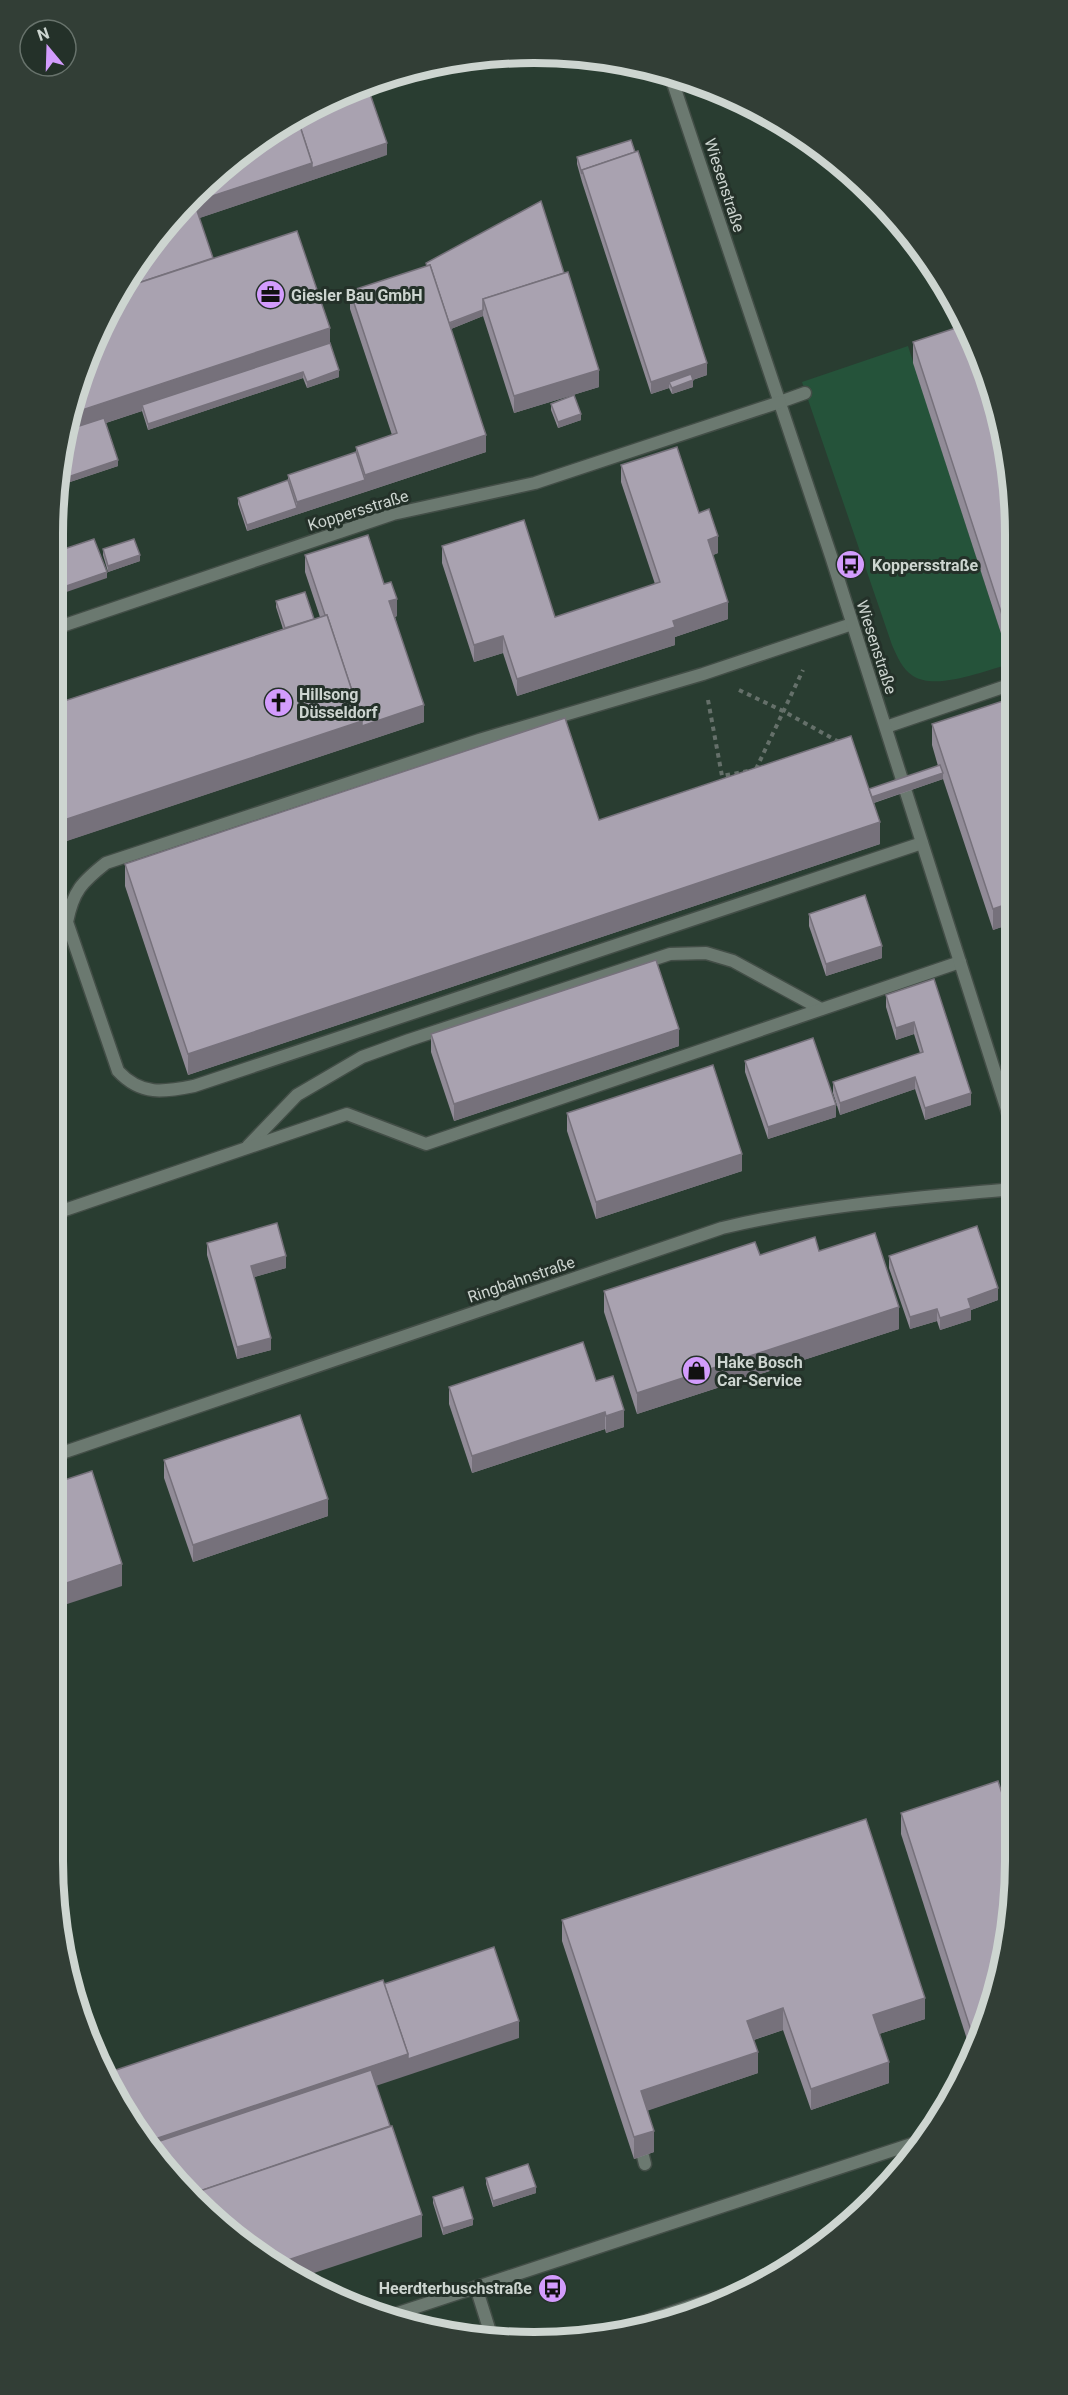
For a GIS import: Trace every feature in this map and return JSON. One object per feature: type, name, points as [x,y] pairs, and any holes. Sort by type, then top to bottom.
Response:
[{"type":"street","name":"Wiesenstraße","points":[[673,84],[886,727],[1005,1104]]},
{"type":"street","name":"Koppersstraße","points":[[63,625],[393,514],[535,483],[805,393]]},
{"type":"street","points":[[852,624],[703,674],[479,740],[106,863],[82,882],[71,902],[67,922],[118,1071],[128,1082],[144,1089],[166,1092],[194,1086],[922,843]]},
{"type":"street","points":[[886,727],[1005,686]]},
{"type":"street","points":[[245,1149],[297,1095],[362,1057],[670,954],[706,953],[734,961],[821,1009]]},
{"type":"street","points":[[63,1210],[347,1114],[426,1144],[960,962]]},
{"type":"street","name":"Ringbahnstraße","points":[[63,1452],[722,1228],[776,1215],[834,1206],[1005,1190]]},
{"type":"street","points":[[400,2312],[911,2144]]},
{"type":"street","points":[[476,2287],[489,2330]]},
{"type":"path","points":[[756,769],[819,634]]},
{"type":"path","points":[[703,674],[783,711],[848,746]]},
{"type":"path","points":[[703,674],[722,776],[767,767]]},
{"type":"shaded area","points":[[503,64],[565,64],[626,72],[685,88],[742,112],[796,142],[845,180],[888,223],[926,272],[969,354],[989,412],[1001,473],[1005,534],[1005,1861],[1004,1892],[996,1953],[980,2012],[956,2069],[926,2123],[888,2172],[845,2215],[796,2253],[770,2269],[714,2296],[656,2316],[626,2323],[565,2331],[503,2331],[473,2328],[412,2316],[383,2307],[298,2269],[261,2245],[150,2134],[112,2069],[99,2041],[79,1983],[67,1922],[63,1861],[64,503],[72,442],[88,383],[126,298],[147,265],[289,132],[354,99],[412,79],[442,72]]},
{"type":"green space","points":[[908,346],[1005,645],[1005,666],[961,678],[935,681],[923,680],[906,670],[892,645],[802,382]]},
{"type":"building","points":[[370,93],[387,143],[312,168],[300,126]]},
{"type":"building","points":[[300,126],[312,163],[203,199],[247,160]]},
{"type":"building","points":[[631,140],[635,152],[582,170],[582,174],[577,157]]},
{"type":"building","points":[[638,151],[707,363],[651,382],[582,170]]},
{"type":"building","points":[[541,201],[564,273],[483,299],[483,310],[449,323],[430,265],[427,266],[426,263]]},
{"type":"building","points":[[196,207],[213,258],[135,284],[160,247]]},
{"type":"building","points":[[297,231],[330,328],[79,411],[99,354],[134,284]]},
{"type":"building","points":[[430,265],[486,435],[365,475],[356,447],[397,433],[350,291]]},
{"type":"building","points":[[568,272],[599,370],[514,396],[483,299]]},
{"type":"building","points":[[957,328],[980,383],[996,442],[1001,473],[1005,534],[1005,624],[913,342]]},
{"type":"building","points":[[330,343],[339,370],[307,382],[303,372],[148,424],[142,405]]},
{"type":"building","points":[[691,374],[693,380],[672,388],[669,382]]},
{"type":"building","points":[[574,395],[581,414],[558,422],[551,404]]},
{"type":"building","points":[[104,418],[118,460],[67,477],[75,427]]},
{"type":"building","points":[[677,447],[699,513],[709,509],[718,536],[708,540],[728,602],[673,621],[675,627],[517,679],[503,636],[474,645],[442,546],[524,520],[555,617],[660,582],[621,465]]},
{"type":"building","points":[[356,452],[365,480],[297,502],[288,475]]},
{"type":"building","points":[[288,480],[297,508],[247,525],[238,498]]},
{"type":"building","points":[[368,535],[384,584],[391,582],[397,599],[389,601],[424,705],[362,726],[327,615],[325,615],[305,555]]},
{"type":"building","points":[[94,539],[107,572],[63,587],[63,549]]},
{"type":"building","points":[[134,539],[140,555],[108,566],[103,549]]},
{"type":"building","points":[[305,592],[314,619],[285,628],[276,601]]},
{"type":"building","points":[[327,615],[362,721],[63,820],[63,701]]},
{"type":"building","points":[[1005,700],[1005,905],[993,909],[932,724]]},
{"type":"building","points":[[565,718],[599,820],[851,736],[880,822],[188,1054],[125,864]]},
{"type":"building","points":[[940,765],[943,773],[872,797],[869,789]]},
{"type":"building","points":[[865,895],[882,946],[826,964],[809,914]]},
{"type":"building","points":[[656,960],[679,1029],[454,1104],[431,1034]]},
{"type":"building","points":[[934,979],[971,1093],[925,1108],[915,1077],[840,1103],[833,1082],[923,1052],[914,1022],[896,1028],[886,995]]},
{"type":"building","points":[[813,1038],[836,1105],[768,1127],[745,1061]]},
{"type":"building","points":[[713,1065],[742,1154],[596,1202],[567,1113]]},
{"type":"building","points":[[277,1223],[286,1256],[251,1266],[271,1338],[237,1347],[207,1243]]},
{"type":"building","points":[[977,1226],[998,1288],[968,1299],[971,1308],[940,1318],[937,1309],[910,1317],[889,1256]]},
{"type":"building","name":"Hake Bosch Car-Service","points":[[875,1233],[899,1307],[637,1393],[604,1291],[755,1242],[760,1255],[815,1237],[819,1251]]},
{"type":"building","points":[[583,1342],[596,1381],[613,1376],[624,1410],[606,1416],[605,1412],[472,1456],[449,1387]]},
{"type":"building","points":[[300,1415],[328,1499],[193,1545],[164,1460]]},
{"type":"building","points":[[92,1471],[122,1564],[63,1584],[63,1480]]},
{"type":"building","points":[[998,1781],[1005,1803],[1004,1892],[1001,1922],[989,1983],[972,2033],[901,1813]]},
{"type":"building","points":[[866,1819],[925,1998],[873,2015],[889,2062],[811,2089],[783,2008],[747,2021],[758,2052],[641,2091],[654,2131],[634,2137],[562,1920]]},
{"type":"building","points":[[494,1947],[519,2021],[408,2059],[384,1984]]},
{"type":"building","points":[[383,1980],[408,2054],[154,2139],[113,2071]]},
{"type":"building","points":[[371,2070],[390,2126],[199,2191],[156,2142]]},
{"type":"building","points":[[392,2126],[422,2215],[285,2261],[247,2235],[199,2191]]},
{"type":"building","points":[[528,2164],[536,2187],[493,2201],[486,2178]]},
{"type":"building","points":[[463,2187],[473,2219],[443,2228],[433,2197]]},
{"type":"place","name":"Giesler Bau GmbH","points":[[270,295]]},
{"type":"place","name":"Koppersstraße","points":[[851,565]]},
{"type":"place","name":"Hillsong Düsseldorf","points":[[278,703]]},
{"type":"place","name":"Hake Bosch Car-Service","points":[[696,1371]]},
{"type":"place","name":"Heerdterbuschstraße","points":[[553,2288]]}]
